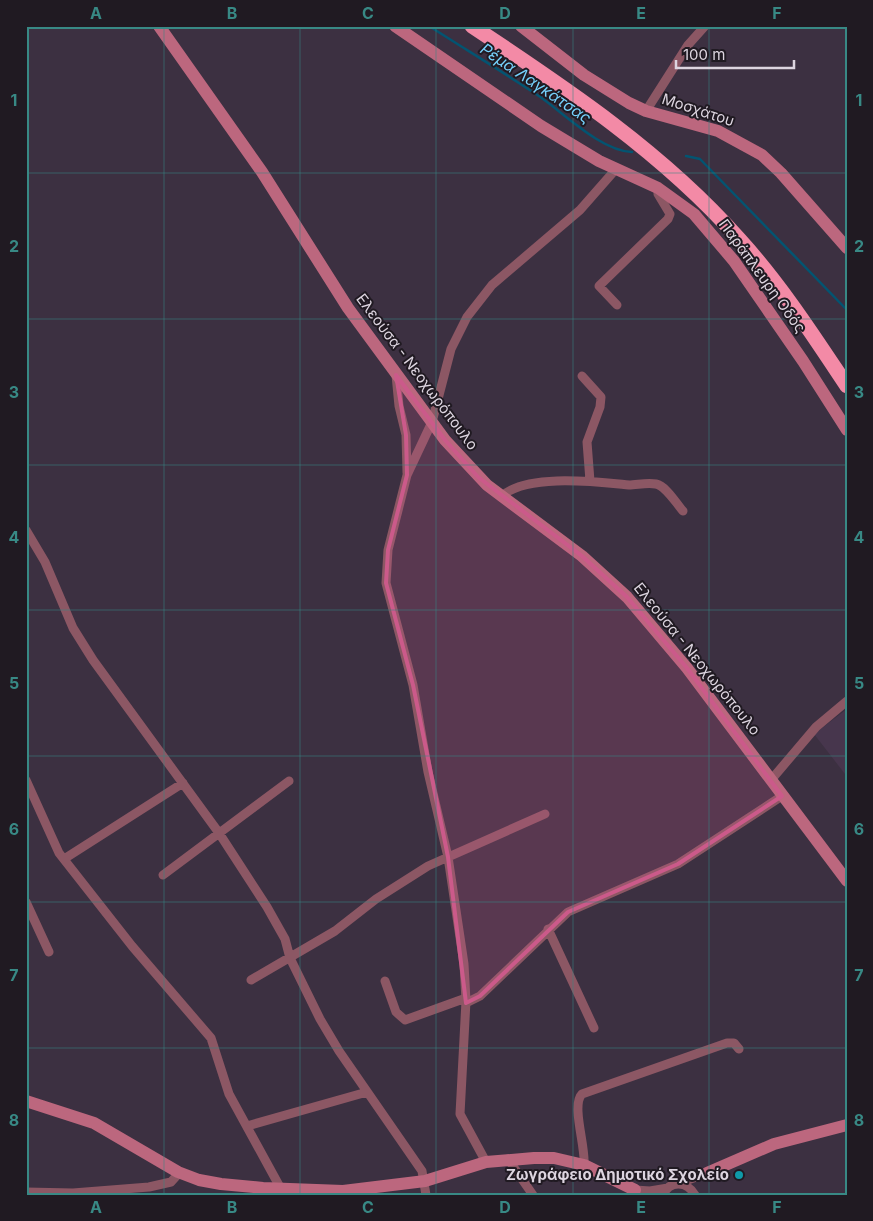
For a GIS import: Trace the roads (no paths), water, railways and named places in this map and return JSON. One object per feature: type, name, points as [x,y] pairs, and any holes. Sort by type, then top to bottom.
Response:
[{"type":"highway","points":[[472,26],[586,103],[688,186],[761,264],[808,327],[847,386]]},
{"type":"street","name":"Ελεούσα - Νεοχωρόπουλο","points":[[159,26],[222,113],[348,308],[454,452],[501,497],[582,556],[627,597],[687,668],[847,881]]},
{"type":"street","name":"Παράπλευρη Οδός","points":[[396,26],[541,126],[616,169],[658,188],[687,208],[717,238],[788,338],[847,430]]},
{"type":"street","name":"Μοσχάτου","points":[[521,26],[591,80],[646,111],[718,131],[762,155],[781,173],[847,248]]},
{"type":"street","points":[[646,111],[688,44],[705,26]]},
{"type":"street","points":[[486,1162],[460,1114],[466,1001],[464,964],[448,857],[428,772],[413,685],[386,582],[388,550],[407,475],[432,422],[451,350],[467,318],[492,286],[580,210],[616,169]]},
{"type":"street","points":[[617,304],[599,286],[668,219],[670,214],[658,194],[658,188]]},
{"type":"street","points":[[396,375],[399,406],[406,435],[407,475]]},
{"type":"street","points":[[582,376],[600,394],[601,400],[587,442],[590,481]]},
{"type":"street","points":[[501,497],[510,489],[520,486],[569,480],[658,484],[683,511]]},
{"type":"street","points":[[26,530],[45,562],[73,628],[93,660],[218,833],[267,906],[285,940],[290,958],[320,1019],[422,1171],[426,1195]]},
{"type":"street","points":[[771,780],[816,727],[847,700]]},
{"type":"street","points":[[26,780],[57,850],[137,952],[213,1041],[226,1088],[281,1189]]},
{"type":"street","points":[[163,875],[289,781]]},
{"type":"street","points":[[64,859],[183,784]]},
{"type":"street","points":[[385,981],[396,1012],[405,1020],[480,996],[548,929],[568,912],[678,864],[782,796]]},
{"type":"street","points":[[251,980],[335,931],[419,871],[545,814]]},
{"type":"street","points":[[26,902],[50,952]]},
{"type":"street","points":[[548,929],[594,1028]]},
{"type":"street","points":[[584,1165],[585,1152],[577,1106],[578,1098],[582,1094],[727,1043],[734,1043],[739,1049]]},
{"type":"street","points":[[246,1126],[368,1092]]},
{"type":"street","points":[[26,1101],[104,1128],[180,1172],[209,1182],[264,1192],[281,1189],[342,1193],[425,1181],[486,1162],[544,1158],[584,1165],[639,1192],[665,1191],[774,1144],[847,1125]]},
{"type":"street","points":[[508,1159],[533,1195]]},
{"type":"street","points":[[26,1192],[54,1194],[159,1186],[171,1182],[180,1172]]},
{"type":"street","points":[[695,1195],[699,1183],[707,1173]]},
{"type":"street","points":[[678,1184],[688,1186],[695,1195]]},
{"type":"waterway","name":"Ρέμα Λαγκάτσας","points":[[429,26],[536,94],[594,138],[620,150],[632,152]]},
{"type":"waterway","name":"Ρέμα Λαγκάτσας","points":[[686,156],[700,159],[847,310]]},
{"type":"place","name":"Ζωγράφειο Δημοτικό Σχολείο","points":[[739,1175]]}]
